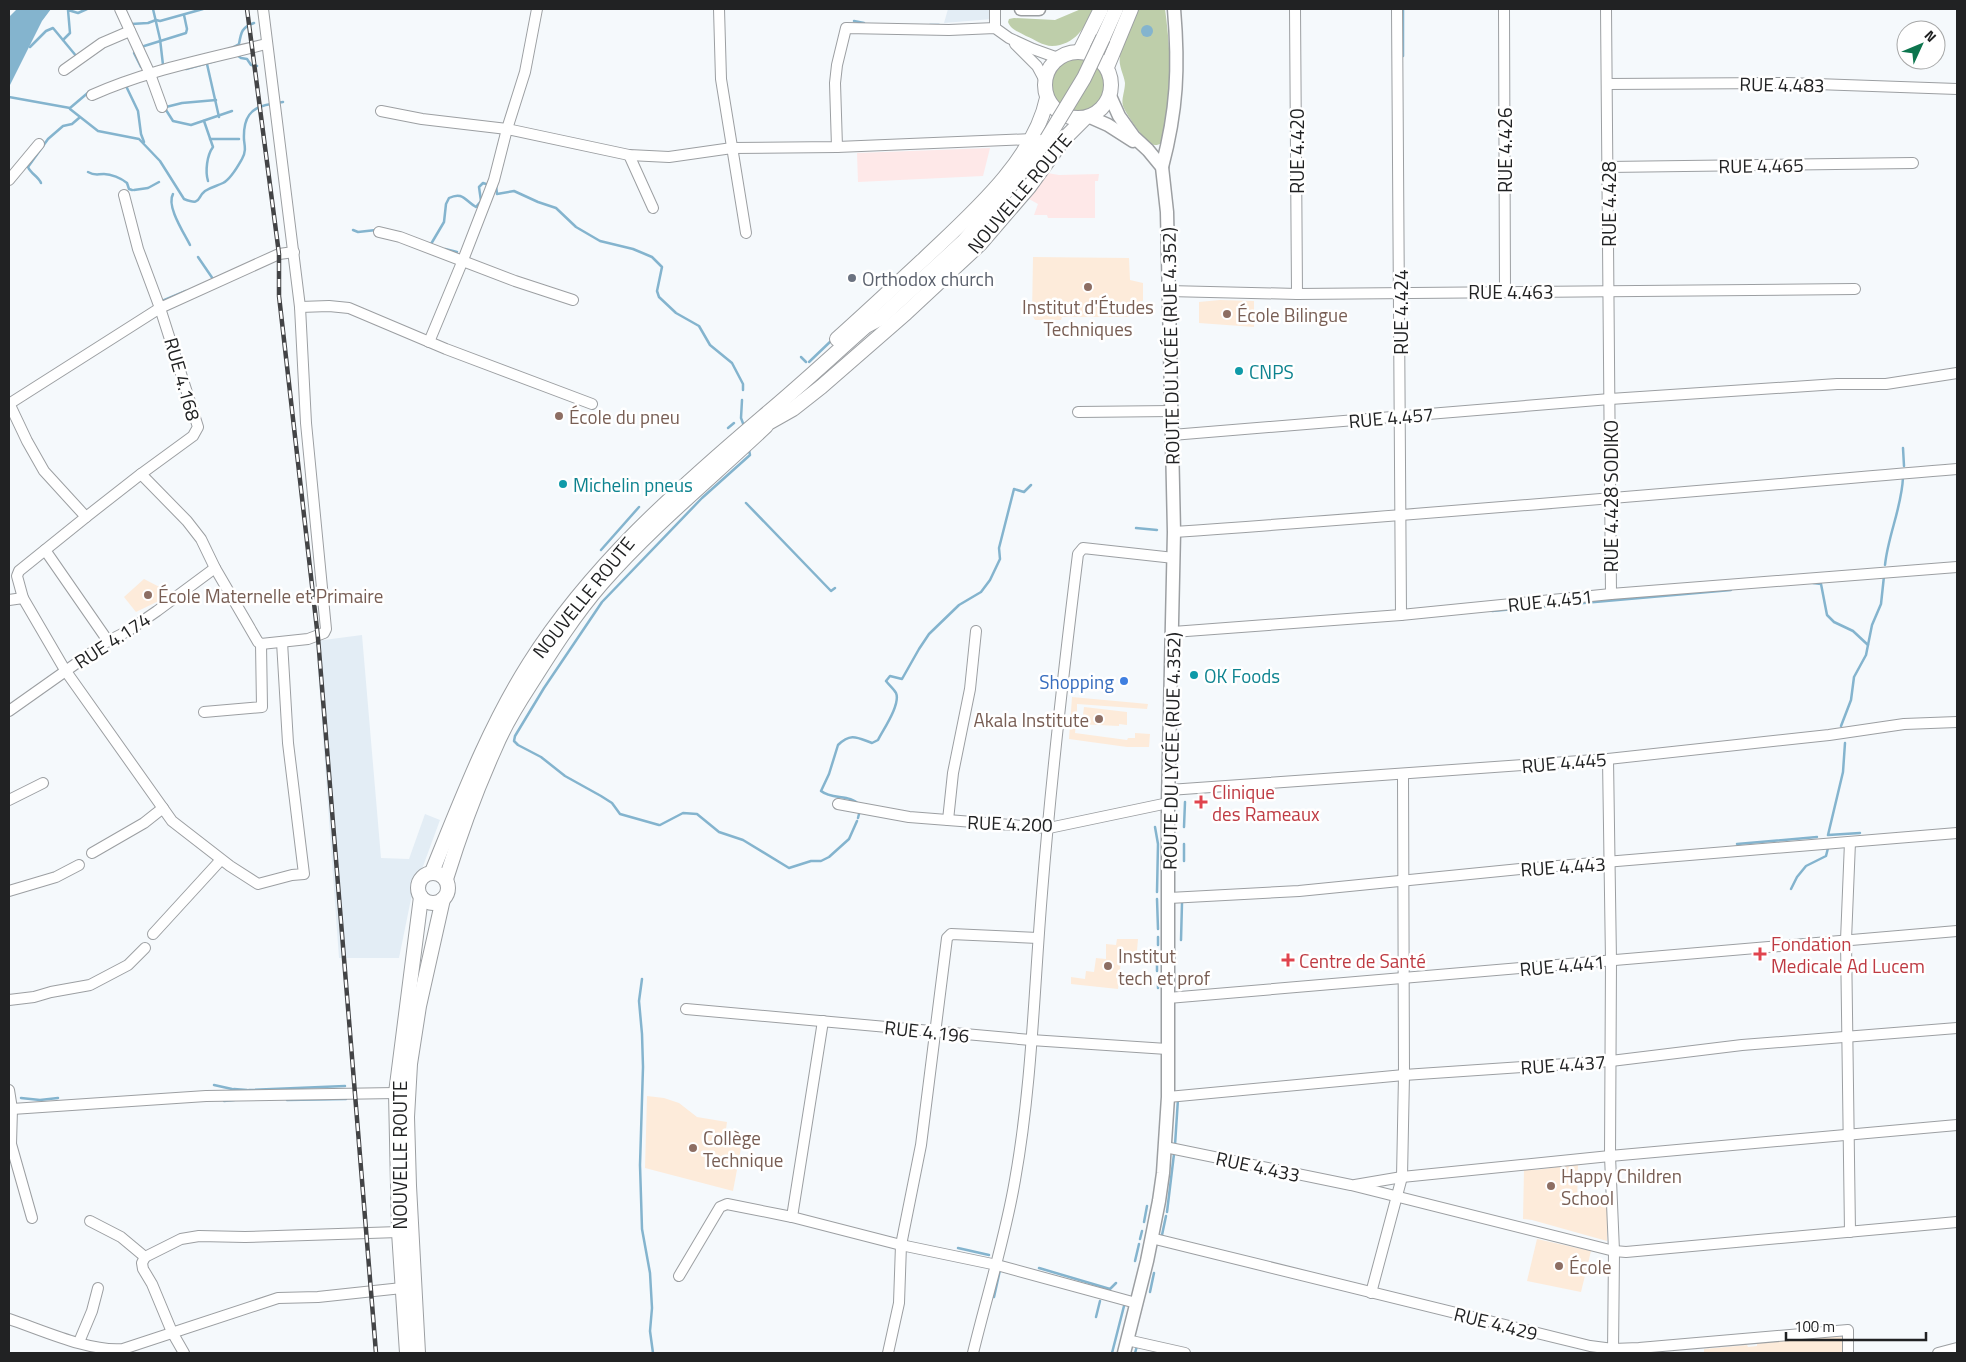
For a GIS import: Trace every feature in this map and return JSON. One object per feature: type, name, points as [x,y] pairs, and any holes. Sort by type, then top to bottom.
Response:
[{"type":"highway","points":[[1080,51],[1101,9]]},
{"type":"highway","name":"NOUVELLE ROUTE","points":[[432,872],[477,761],[497,718],[546,638],[596,576],[650,518],[692,477],[767,419],[871,330],[879,319],[963,242],[1048,139],[1084,78],[1116,9]]},
{"type":"highway","points":[[1107,68],[1131,9]]},
{"type":"highway","points":[[1080,51],[1095,56],[1107,68],[1111,77],[1112,87],[1106,105],[1098,112],[1088,117],[1074,118],[1063,115],[1054,108],[1047,98],[1045,81],[1047,72],[1058,58],[1068,53],[1080,51]]},
{"type":"highway","name":"NOUVELLE ROUTE","points":[[446,879],[463,823],[495,747],[543,663],[577,614],[602,582],[638,545],[767,419],[780,393],[976,210],[1033,139],[1041,121],[1047,98]]},
{"type":"highway","name":"NOUVELLE ROUTE","points":[[767,419],[793,409],[821,387],[906,313],[980,244],[1029,187],[1063,140],[1088,117]]},
{"type":"highway","points":[[432,872],[440,874],[446,879],[448,893],[443,900],[432,903],[421,897],[418,892],[420,880],[424,875],[432,872]]},
{"type":"highway","name":"NOUVELLE ROUTE","points":[[408,1353],[399,1232],[396,1093],[421,897]]},
{"type":"highway","name":"NOUVELLE ROUTE","points":[[418,1353],[407,1117],[410,1064],[419,1006],[443,900]]},
{"type":"main road","points":[[1021,9],[1039,9]]},
{"type":"main road","points":[[1162,167],[1171,133],[1177,84],[1174,9]]},
{"type":"main road","points":[[1110,96],[1119,116],[1134,137],[1162,167]]},
{"type":"main road","points":[[1088,117],[1108,125],[1148,150]]},
{"type":"main road","name":"ROUTE DU LYCÉE (RUE 4.352)","points":[[1124,1353],[1160,1202],[1168,1097],[1169,797],[1174,532],[1168,212],[1162,167]]},
{"type":"street","points":[[120,9],[150,74],[162,108]]},
{"type":"street","points":[[141,474],[187,521],[201,539],[255,640],[261,644],[282,642],[308,639],[324,633],[326,629],[306,423],[300,307],[263,9]]},
{"type":"street","points":[[429,342],[492,184],[525,72],[537,9]]},
{"type":"street","points":[[719,9],[721,79],[746,233]]},
{"type":"street","points":[[994,9],[995,28]]},
{"type":"street","name":"RUE 4.420","points":[[1295,9],[1297,294]]},
{"type":"street","name":"RUE 4.424","points":[[1397,9],[1401,616]]},
{"type":"street","name":"RUE 4.426","points":[[1504,9],[1505,292]]},
{"type":"street","name":"RUE 4.428","points":[[1606,9],[1607,291],[1610,399]]},
{"type":"street","points":[[837,147],[835,83],[837,65],[846,28],[995,28],[1009,38],[1037,66],[1045,81]]},
{"type":"street","points":[[64,70],[102,43],[130,31]]},
{"type":"street","points":[[1009,38],[1038,52],[1058,58]]},
{"type":"street","points":[[92,96],[110,87],[150,74],[266,44]]},
{"type":"street","name":"RUE 4.483","points":[[1607,84],[1788,83],[1957,89]]},
{"type":"street","points":[[382,111],[422,119],[507,129],[629,155],[669,157],[732,148],[837,147],[1033,139]]},
{"type":"street","points":[[9,180],[39,144]]},
{"type":"street","points":[[629,155],[653,208]]},
{"type":"street","name":"RUE 4.465","points":[[1608,168],[1913,163]]},
{"type":"street","points":[[124,195],[135,239],[160,308],[279,254],[294,252]]},
{"type":"street","points":[[380,232],[391,234],[515,281],[573,300]]},
{"type":"street","name":"RUE 4.463","points":[[1168,291],[1297,294],[1400,291],[1854,289]]},
{"type":"street","points":[[300,307],[335,306],[349,308],[429,342],[592,404]]},
{"type":"street","name":"RUE 4.168","points":[[9,404],[160,308],[198,427],[193,436],[141,474],[19,571],[17,576],[23,598]]},
{"type":"street","name":"RUE 4.457","points":[[1172,435],[1610,399],[1837,384],[1886,384],[1957,373]]},
{"type":"street","name":"RUE 4.428 SODIKO","points":[[1610,399],[1611,594]]},
{"type":"street","points":[[9,404],[44,470],[86,517]]},
{"type":"street","points":[[1078,412],[1172,411]]},
{"type":"street","points":[[1174,532],[1400,517],[1957,469]]},
{"type":"street","points":[[973,1353],[997,1265],[1020,1146],[1061,692],[1079,552],[1083,548],[1174,558]]},
{"type":"street","points":[[45,550],[108,640]]},
{"type":"street","name":"RUE 4.451","points":[[1173,632],[1401,616],[1611,594],[1957,567]]},
{"type":"street","name":"RUE 4.174","points":[[9,711],[108,640],[128,631],[157,611],[215,568]]},
{"type":"street","points":[[9,600],[23,598],[65,670],[176,825],[220,859],[258,884],[292,875],[304,874],[288,743],[282,642]]},
{"type":"street","points":[[948,820],[954,766],[970,689],[976,631]]},
{"type":"street","points":[[204,712],[263,706],[261,644]]},
{"type":"street","name":"RUE 4.445","points":[[1169,797],[1403,774],[1608,759],[1828,735],[1904,724],[1957,722]]},
{"type":"street","points":[[1608,759],[1611,961],[1610,1156],[1614,1251],[1613,1351]]},
{"type":"street","points":[[1371,1293],[1398,1197],[1402,1176],[1404,1075],[1403,774]]},
{"type":"street","points":[[9,800],[43,783]]},
{"type":"street","name":"RUE 4.200","points":[[838,804],[909,817],[1048,828],[1169,797]]},
{"type":"street","points":[[92,853],[144,823],[163,808]]},
{"type":"street","name":"RUE 4.443","points":[[1169,898],[1299,891],[1520,868],[1957,833]]},
{"type":"street","points":[[1850,842],[1846,940],[1849,1038],[1850,1232]]},
{"type":"street","points":[[153,934],[220,859]]},
{"type":"street","points":[[9,891],[56,877],[79,864]]},
{"type":"street","name":"RUE 4.441","points":[[1168,998],[1957,930]]},
{"type":"street","points":[[888,1353],[899,1303],[901,1245],[921,1145],[948,935],[1038,938]]},
{"type":"street","points":[[9,1000],[34,997],[90,985],[128,965],[145,948]]},
{"type":"street","name":"RUE 4.196","points":[[686,1009],[1031,1040],[1167,1049]]},
{"type":"street","points":[[792,1217],[823,1021]]},
{"type":"street","name":"RUE 4.437","points":[[1168,1097],[1404,1075],[1611,1061],[1742,1045],[1957,1028]]},
{"type":"street","points":[[9,1090],[12,1109],[10,1146],[32,1218]]},
{"type":"street","points":[[12,1109],[206,1096],[396,1093]]},
{"type":"street","points":[[1351,1185],[1402,1176],[1957,1125]]},
{"type":"street","name":"RUE 4.433","points":[[1165,1147],[1351,1185],[1614,1251],[1626,1252],[1957,1222]]},
{"type":"street","points":[[679,1276],[720,1207],[727,1204],[792,1217],[901,1245],[997,1265],[1136,1303]]},
{"type":"street","points":[[90,1221],[121,1237],[145,1257]]},
{"type":"street","points":[[184,1353],[172,1332],[152,1284],[143,1269],[142,1263],[145,1257],[181,1239],[199,1236],[245,1237],[399,1232]]},
{"type":"street","name":"RUE 4.429","points":[[1151,1238],[1613,1351],[1848,1330],[1848,1353]]},
{"type":"street","points":[[79,1342],[92,1311],[98,1288]]},
{"type":"street","points":[[9,1319],[92,1347],[116,1349],[284,1297],[318,1297],[402,1288]]},
{"type":"street","points":[[1127,1340],[1185,1353]]},
{"type":"street","points":[[1938,1353],[1957,1348]]},
{"type":"shaded area","points":[[948,9],[992,9],[992,19],[944,23]]},
{"type":"shaded area","points":[[990,148],[983,176],[858,182],[857,153]]},
{"type":"shaded area","points":[[1047,173],[1059,175],[1099,174],[1098,181],[1095,181],[1095,218],[1048,218],[1047,215],[1034,215],[1038,204],[1029,199]]},
{"type":"shaded area","name":"Institut d'Études Techniques","points":[[1033,257],[1129,258],[1130,280],[1143,283],[1143,301],[1130,303],[1129,317],[1062,317],[1061,320],[1035,320],[1032,315]]},
{"type":"shaded area","name":"École Bilingue","points":[[1220,300],[1254,301],[1254,327],[1199,323],[1199,302]]},
{"type":"shaded area","name":"École Maternelle et Primaire","points":[[144,579],[173,594],[136,612],[124,597]]},
{"type":"shaded area","points":[[362,635],[381,858],[409,859],[425,814],[440,820],[411,899],[399,958],[339,958],[316,641]]},
{"type":"shaded area","name":"Akala Institute","points":[[1072,697],[1148,704],[1147,709],[1077,704],[1077,715],[1083,715],[1084,707],[1127,712],[1127,725],[1076,724],[1075,733],[1127,740],[1128,738],[1135,738],[1135,733],[1150,734],[1149,747],[1127,747],[1069,739]]},
{"type":"shaded area","name":"Institut tech et prof","points":[[1117,939],[1138,939],[1136,962],[1121,961],[1118,989],[1071,984],[1071,977],[1085,979],[1086,971],[1094,972],[1096,958],[1106,959],[1106,944],[1116,945]]},
{"type":"shaded area","name":"Collège Technique","points":[[647,1096],[664,1098],[679,1103],[697,1117],[727,1122],[725,1136],[742,1143],[733,1191],[645,1168]]},
{"type":"shaded area","name":"Happy Children School","points":[[1578,1164],[1577,1206],[1607,1203],[1607,1241],[1523,1219],[1524,1169],[1536,1170]]},
{"type":"shaded area","name":"École","points":[[1537,1239],[1591,1251],[1581,1292],[1527,1281]]},
{"type":"shaded area","points":[[1830,1336],[1843,1337],[1844,1353],[1704,1353],[1704,1349],[1747,1345],[1748,1347],[1757,1346],[1757,1343]]},
{"type":"green space","points":[[1081,9],[1093,9],[1083,29],[1073,39],[1060,45],[1049,46],[1042,44],[1016,31],[1008,22],[1009,19],[1014,18],[1055,20]]},
{"type":"green space","points":[[1138,9],[1165,9],[1170,59],[1168,110],[1162,143],[1156,145],[1148,142],[1123,106],[1125,83],[1120,56],[1125,38]]},
{"type":"green space","points":[[1073,59],[1083,59],[1097,66],[1104,80],[1104,90],[1097,104],[1083,111],[1073,111],[1063,107],[1056,100],[1052,90],[1052,80],[1056,70],[1063,63]]},
{"type":"water","points":[[17,9],[51,9],[42,21],[9,87],[9,17]]},
{"type":"water","points":[[1145,25],[1149,25],[1153,31],[1149,37],[1145,37],[1141,33],[1141,29]]},
{"type":"waterway","points":[[63,40],[70,33],[68,10],[78,13],[87,9]]},
{"type":"waterway","points":[[153,9],[160,39],[163,65]]},
{"type":"waterway","points":[[131,24],[160,21],[203,9]]},
{"type":"waterway","points":[[1403,9],[1403,56]]},
{"type":"waterway","points":[[141,47],[186,33],[184,15]]},
{"type":"waterway","points":[[854,21],[864,23]]},
{"type":"waterway","points":[[232,48],[239,44],[241,33],[245,28],[254,23]]},
{"type":"waterway","points":[[930,25],[939,25]]},
{"type":"waterway","points":[[30,47],[46,31],[53,28],[77,57]]},
{"type":"waterway","points":[[134,53],[141,67]]},
{"type":"waterway","points":[[237,55],[247,59],[251,65],[257,66]]},
{"type":"waterway","points":[[186,69],[215,61]]},
{"type":"waterway","points":[[207,64],[219,117]]},
{"type":"waterway","points":[[128,86],[126,86],[138,111],[144,142]]},
{"type":"waterway","points":[[9,97],[70,108],[90,91]]},
{"type":"waterway","points":[[166,107],[182,103],[216,100]]},
{"type":"waterway","points":[[276,103],[283,102]]},
{"type":"waterway","points":[[70,109],[98,131],[139,139],[160,161],[184,199],[194,202],[205,191],[223,183],[231,175],[244,154],[244,132],[249,115],[258,108],[271,104]]},
{"type":"waterway","points":[[166,110],[173,121],[191,125],[232,111]]},
{"type":"waterway","points":[[41,183],[28,167],[48,139],[63,126],[72,124],[79,118]]},
{"type":"waterway","points":[[204,121],[213,147],[207,163],[208,181]]},
{"type":"waterway","points":[[210,139],[239,139]]},
{"type":"waterway","points":[[88,172],[107,174],[122,179],[127,183],[129,189],[132,190]]},
{"type":"waterway","points":[[134,190],[148,188],[159,182]]},
{"type":"waterway","points":[[431,244],[444,222],[446,204],[449,198],[461,196],[476,207],[481,201],[479,187],[483,183],[489,185]]},
{"type":"waterway","points":[[496,186],[497,194],[514,191],[556,208],[576,227],[600,241],[633,249],[652,257],[662,267],[657,291],[659,297],[676,313],[699,326],[710,345],[732,363],[743,384],[743,390]]},
{"type":"waterway","points":[[173,194],[171,199],[174,212],[190,245]]},
{"type":"waterway","points":[[353,230],[358,232],[376,230]]},
{"type":"waterway","points":[[445,249],[457,252]]},
{"type":"waterway","points":[[198,257],[213,279]]},
{"type":"waterway","points":[[162,301],[186,291]]},
{"type":"waterway","points":[[809,362],[832,340]]},
{"type":"waterway","points":[[801,357],[806,362]]},
{"type":"waterway","points":[[742,400],[741,418],[744,426]]},
{"type":"waterway","points":[[728,428],[734,423]]},
{"type":"waterway","points":[[1903,448],[1904,466]]},
{"type":"waterway","points":[[659,825],[620,814],[612,803],[565,776],[541,757],[518,745],[514,741],[515,736],[544,688],[602,602],[702,498],[750,455],[749,450]]},
{"type":"waterway","points":[[1885,565],[1903,477]]},
{"type":"waterway","points":[[859,805],[851,799],[825,794],[821,791],[829,774],[838,745],[851,737],[872,743],[878,740],[894,710],[897,698],[895,691],[886,681],[890,676],[902,679],[929,634],[959,605],[981,592],[990,580],[1000,559],[999,548],[1014,489],[1024,492],[1031,485]]},
{"type":"waterway","points":[[746,503],[831,591],[835,588]]},
{"type":"waterway","points":[[601,550],[639,507]]},
{"type":"waterway","points":[[1136,528],[1157,530]]},
{"type":"waterway","points":[[1841,726],[1851,700],[1854,677],[1866,655],[1872,625],[1881,604],[1884,576]]},
{"type":"waterway","points":[[1813,583],[1821,584],[1827,615],[1834,622],[1853,631],[1868,645]]},
{"type":"waterway","points":[[1492,611],[1731,590]]},
{"type":"waterway","points":[[1845,743],[1843,772],[1828,835],[1860,833]]},
{"type":"waterway","points":[[1184,827],[1185,802]]},
{"type":"waterway","points":[[858,818],[860,810]]},
{"type":"waterway","points":[[660,825],[683,813],[697,814],[719,832],[743,840],[789,868],[811,861],[821,861],[829,857],[849,839],[857,821]]},
{"type":"waterway","points":[[1155,827],[1158,844],[1157,892]]},
{"type":"waterway","points":[[1737,844],[1817,837]]},
{"type":"waterway","points":[[1184,844],[1184,861]]},
{"type":"waterway","points":[[1791,889],[1797,877],[1806,866],[1826,856],[1828,848]]},
{"type":"waterway","points":[[1157,899],[1158,929]]},
{"type":"waterway","points":[[1181,940],[1182,903]]},
{"type":"waterway","points":[[1158,937],[1158,945]]},
{"type":"waterway","points":[[1157,960],[1157,971]]},
{"type":"waterway","points":[[1158,978],[1158,988]]},
{"type":"waterway","points":[[642,979],[639,1001],[643,1067],[640,1165],[642,1229],[650,1273],[652,1308],[650,1331],[653,1353]]},
{"type":"waterway","points":[[214,1085],[232,1089]]},
{"type":"waterway","points":[[249,1090],[345,1086]]},
{"type":"waterway","points":[[234,1089],[247,1090]]},
{"type":"waterway","points":[[21,1098],[40,1100],[58,1098]]},
{"type":"waterway","points":[[287,1100],[346,1099]]},
{"type":"waterway","points":[[1175,1145],[1178,1099]]},
{"type":"waterway","points":[[224,1101],[234,1100]]},
{"type":"waterway","points":[[1167,1212],[1174,1154]]},
{"type":"waterway","points":[[1144,1222],[1147,1206]]},
{"type":"waterway","points":[[1162,1235],[1166,1216]]},
{"type":"waterway","points":[[1140,1239],[1142,1231]]},
{"type":"waterway","points":[[1135,1261],[1139,1244]]},
{"type":"waterway","points":[[958,1248],[989,1255]]},
{"type":"waterway","points":[[1039,1268],[1110,1289],[1116,1283]]},
{"type":"waterway","points":[[994,1297],[1000,1270]]},
{"type":"waterway","points":[[1150,1292],[1154,1273]]},
{"type":"waterway","points":[[1096,1317],[1100,1301]]},
{"type":"waterway","points":[[1112,1353],[1124,1306]]},
{"type":"waterway","points":[[1135,1353],[1137,1346]]},
{"type":"railway","points":[[247,9],[279,254],[279,296],[318,638],[376,1353]]},
{"type":"place","name":"Orthodox church","points":[[852,278]]},
{"type":"place","name":"Institut d'Études Techniques","points":[[1088,287]]},
{"type":"place","name":"École Bilingue","points":[[1227,314]]},
{"type":"place","name":"CNPS","points":[[1239,371]]},
{"type":"place","name":"École du pneu","points":[[559,416]]},
{"type":"place","name":"Michelin pneus","points":[[563,484]]},
{"type":"place","name":"École Maternelle et Primaire","points":[[148,595]]},
{"type":"place","name":"OK Foods","points":[[1194,675]]},
{"type":"place","name":"Shopping","points":[[1124,681]]},
{"type":"place","name":"Akala Institute","points":[[1099,719]]},
{"type":"place","name":"Clinique des Rameaux","points":[[1201,802]]},
{"type":"place","name":"Fondation Medicale Ad Lucem","points":[[1760,954]]},
{"type":"place","name":"Centre de Santé","points":[[1288,960]]},
{"type":"place","name":"Institut tech et prof","points":[[1108,966]]},
{"type":"place","name":"Collège Technique","points":[[693,1148]]},
{"type":"place","name":"Happy Children School","points":[[1551,1186]]},
{"type":"place","name":"École","points":[[1559,1266]]}]
